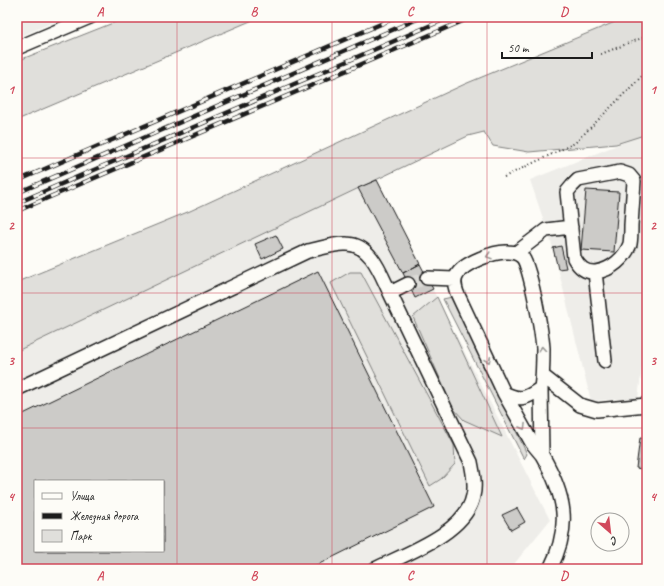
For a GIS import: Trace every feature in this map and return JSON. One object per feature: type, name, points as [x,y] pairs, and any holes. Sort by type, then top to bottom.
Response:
[{"type":"street","points":[[17,48],[90,17]]},
{"type":"street","points":[[620,172],[629,175],[634,181],[630,243],[624,254],[610,268],[595,272],[585,271],[578,266],[574,258],[571,227],[567,192],[578,180],[620,172]]},
{"type":"street","points":[[516,253],[546,230],[571,227]]},
{"type":"street","points":[[17,389],[308,252],[336,245],[348,244],[356,246],[365,251],[374,260],[471,462],[474,487],[473,496],[465,514],[446,533],[375,569]]},
{"type":"street","points":[[542,455],[543,347],[531,279],[524,258],[516,253],[507,252],[488,256],[463,268],[455,279],[455,285],[457,293],[504,393],[532,444],[542,455],[552,472],[559,489],[564,520],[560,544],[550,569]]},
{"type":"street","points":[[595,272],[605,361]]},
{"type":"street","points":[[427,278],[455,279]]},
{"type":"street","points":[[390,293],[408,284]]},
{"type":"street","points":[[504,393],[514,398],[530,396],[542,382]]},
{"type":"street","points":[[542,382],[580,404],[597,410],[646,405],[647,403]]},
{"type":"path","points":[[601,54],[647,36]]},
{"type":"path","points":[[504,177],[575,143],[647,71]]},
{"type":"shaded area","points":[[17,17],[65,17],[17,38]]},
{"type":"shaded area","points":[[647,133],[647,329],[638,398],[591,401],[553,248],[530,180]]},
{"type":"shaded area","points":[[377,180],[550,520],[510,569],[17,569],[17,351],[125,298]]},
{"type":"green space","points":[[128,17],[260,17],[17,120],[17,61]]},
{"type":"green space","points":[[627,17],[647,17],[647,134],[616,144],[529,152],[493,146],[484,132],[468,136],[17,351],[17,282],[190,211],[465,84]]},
{"type":"green space","points":[[350,272],[361,272],[454,445],[455,464],[441,479],[430,486],[331,283]]},
{"type":"green space","points":[[437,297],[502,437],[464,420],[453,408],[413,317]]},
{"type":"green space","points":[[452,297],[527,454],[524,459],[443,299]]},
{"type":"building","points":[[377,180],[420,264],[403,273],[358,188]]},
{"type":"building","points":[[586,190],[619,192],[614,252],[581,250]]},
{"type":"building","points":[[276,235],[283,249],[262,259],[255,244]]},
{"type":"building","points":[[561,246],[566,268],[558,269],[553,248]]},
{"type":"building","points":[[420,264],[433,289],[415,298],[403,273]]},
{"type":"building","points":[[318,271],[434,507],[309,569],[17,569],[17,417]]},
{"type":"building","points":[[640,438],[647,439],[647,470],[636,468]]},
{"type":"building","points":[[517,508],[525,522],[511,530],[502,515]]},
{"type":"tunnel","points":[[408,284],[427,278]]},
{"type":"railway","points":[[17,181],[397,17]]},
{"type":"railway","points":[[17,193],[422,17]]},
{"type":"railway","points":[[17,203],[450,17]]},
{"type":"railway","points":[[17,211],[472,17]]}]
